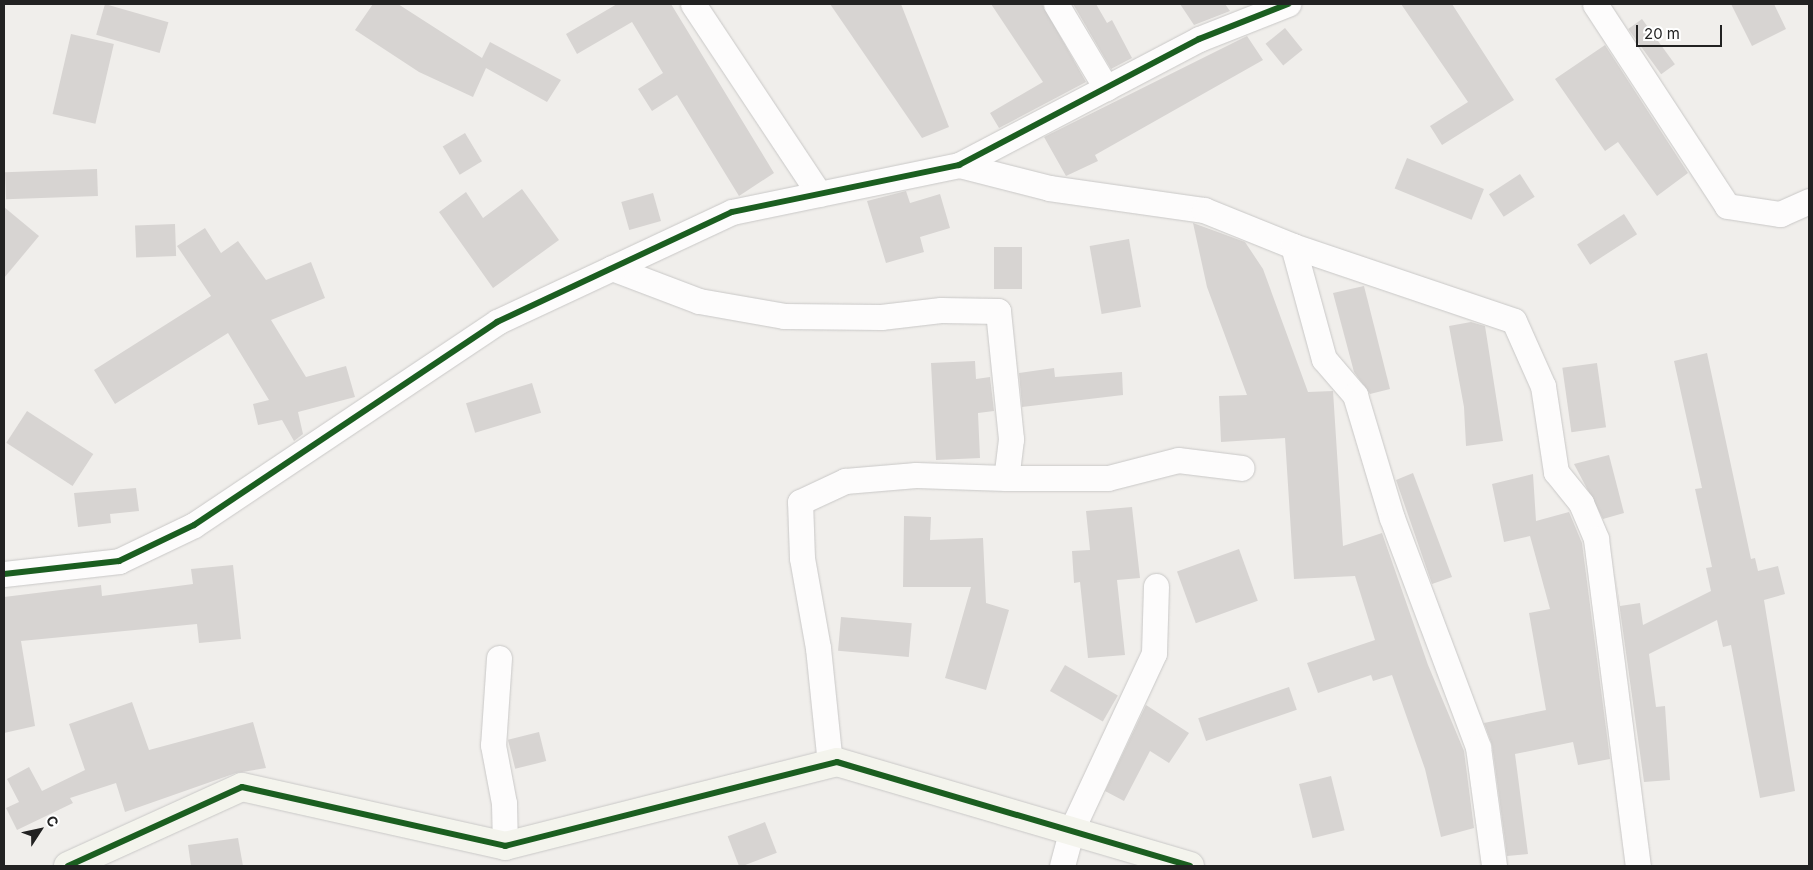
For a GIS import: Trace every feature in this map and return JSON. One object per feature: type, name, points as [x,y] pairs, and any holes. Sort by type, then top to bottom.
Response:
[{"type":"street","points":[[693,4],[819,194]]},
{"type":"street","points":[[1056,4],[1106,88]]},
{"type":"street","points":[[4,574],[119,561],[194,525],[497,322],[732,212],[959,165],[1199,39],[1288,4]]},
{"type":"street","points":[[1595,4],[1727,206],[1780,214],[1808,205]]},
{"type":"street","points":[[959,165],[1049,188],[1204,210],[1294,246],[1514,321],[1543,386],[1556,472],[1581,503],[1596,539],[1638,866]]},
{"type":"street","points":[[1294,246],[1324,359],[1355,395],[1392,518],[1478,747],[1494,866]]},
{"type":"street","points":[[612,268],[699,301],[784,316],[881,318],[941,310],[998,311],[1011,439],[1006,478]]},
{"type":"street","points":[[830,764],[818,648],[802,558],[800,502],[846,480],[916,475],[1006,478],[1108,478],[1178,460],[1242,468]]},
{"type":"street","points":[[1062,866],[1072,829],[1154,653],[1156,586]]},
{"type":"street","points":[[499,658],[493,745],[504,803],[505,846]]},
{"type":"street","points":[[68,866],[242,787],[505,846],[837,762],[1072,829],[1190,866]]},
{"type":"building","points":[[105,4],[168,22],[160,53],[96,35]]},
{"type":"building","points":[[373,4],[398,4],[482,58],[490,42],[561,80],[547,102],[486,68],[473,97],[419,72],[355,30]]},
{"type":"building","points":[[617,4],[671,4],[774,173],[739,196],[677,95],[652,111],[638,89],[663,73],[632,22],[577,54],[566,34]]},
{"type":"building","points":[[830,4],[901,4],[949,127],[922,138]]},
{"type":"building","points":[[991,4],[1042,4],[1086,82],[999,128],[990,113],[1043,82]]},
{"type":"building","points":[[1073,4],[1096,4],[1107,23],[1112,20],[1132,58],[1111,69]]},
{"type":"building","points":[[1180,4],[1225,4],[1230,11],[1194,25]]},
{"type":"building","points":[[1401,4],[1452,4],[1514,100],[1442,145],[1430,126],[1468,102]]},
{"type":"building","points":[[1731,4],[1774,4],[1786,29],[1752,46]]},
{"type":"building","points":[[1642,19],[1675,64],[1661,74],[1628,29]]},
{"type":"building","points":[[1285,28],[1303,50],[1283,65],[1266,44]]},
{"type":"building","points":[[71,34],[114,44],[95,124],[53,114]]},
{"type":"building","points":[[1247,36],[1263,60],[1095,155],[1098,161],[1066,176],[1044,137]]},
{"type":"building","points":[[1605,45],[1688,173],[1657,196],[1618,142],[1605,151],[1555,79]]},
{"type":"building","points":[[465,133],[482,161],[460,175],[443,146]]},
{"type":"building","points":[[1407,158],[1484,189],[1472,220],[1395,189]]},
{"type":"building","points":[[97,169],[98,196],[6,199],[5,172]]},
{"type":"building","points":[[1520,174],[1535,197],[1504,217],[1489,194]]},
{"type":"building","points":[[522,189],[559,240],[493,288],[439,212],[466,192],[483,218]]},
{"type":"building","points":[[906,191],[910,203],[940,194],[950,228],[920,237],[924,252],[886,263],[867,201]]},
{"type":"building","points":[[653,193],[661,221],[629,230],[621,202]]},
{"type":"building","points":[[4,207],[39,236],[4,278]]},
{"type":"building","points":[[1624,214],[1637,234],[1590,265],[1577,244]]},
{"type":"building","points":[[1193,223],[1245,242],[1263,269],[1308,392],[1333,391],[1343,546],[1382,533],[1428,665],[1464,751],[1474,828],[1441,837],[1425,769],[1392,675],[1373,681],[1371,675],[1318,693],[1307,663],[1375,640],[1355,576],[1294,579],[1285,438],[1221,442],[1219,396],[1247,395],[1207,287]]},
{"type":"building","points":[[175,224],[176,256],[136,257],[135,225]]},
{"type":"building","points":[[205,228],[221,253],[238,241],[266,280],[311,262],[325,298],[271,320],[306,377],[346,366],[355,397],[298,412],[303,434],[294,441],[282,420],[258,425],[253,404],[269,400],[228,333],[115,404],[94,370],[211,296],[177,246]]},
{"type":"building","points":[[1129,239],[1141,307],[1102,314],[1090,246]]},
{"type":"building","points":[[994,247],[1022,247],[1022,289],[994,289]]},
{"type":"building","points":[[1364,286],[1390,389],[1370,394],[1354,372],[1333,293]]},
{"type":"building","points":[[1471,322],[1485,326],[1503,441],[1466,446],[1464,407],[1449,326]]},
{"type":"building","points":[[1707,353],[1751,559],[1755,558],[1758,571],[1778,566],[1785,594],[1764,600],[1795,791],[1760,798],[1731,645],[1723,647],[1717,620],[1649,654],[1656,707],[1665,706],[1670,780],[1644,782],[1615,574],[1620,606],[1640,603],[1643,625],[1711,591],[1706,568],[1712,567],[1695,489],[1702,488],[1674,361]]},
{"type":"building","points":[[975,361],[976,379],[990,377],[994,411],[978,413],[980,458],[936,460],[931,363]]},
{"type":"building","points":[[1597,363],[1606,427],[1571,432],[1562,368]]},
{"type":"building","points":[[1054,368],[1055,377],[1122,372],[1123,395],[1022,407],[1019,373]]},
{"type":"building","points":[[532,383],[541,413],[475,433],[466,403]]},
{"type":"building","points":[[27,411],[93,454],[73,486],[6,443]]},
{"type":"building","points":[[1609,455],[1624,513],[1603,519],[1574,464]]},
{"type":"building","points":[[1413,473],[1452,577],[1432,584],[1396,480]]},
{"type":"building","points":[[1533,474],[1536,521],[1569,512],[1582,543],[1610,759],[1578,765],[1573,742],[1515,754],[1528,854],[1507,856],[1492,745],[1484,723],[1546,710],[1529,613],[1550,609],[1530,536],[1504,542],[1492,484]]},
{"type":"building","points":[[136,488],[139,511],[110,514],[111,523],[78,527],[74,493]]},
{"type":"building","points":[[1132,507],[1140,578],[1117,580],[1125,655],[1088,658],[1080,582],[1074,583],[1072,551],[1090,550],[1086,511]]},
{"type":"building","points":[[904,516],[931,517],[930,540],[983,538],[986,603],[1009,610],[986,690],[945,678],[971,587],[903,587]]},
{"type":"building","points":[[1239,549],[1258,601],[1196,623],[1177,572]]},
{"type":"building","points":[[233,565],[241,639],[199,643],[197,624],[21,641],[35,726],[4,733],[4,597],[101,585],[102,596],[193,584],[191,569]]},
{"type":"building","points":[[841,617],[912,623],[909,657],[838,651]]},
{"type":"building","points":[[1065,665],[1118,695],[1103,721],[1050,691]]},
{"type":"building","points":[[1289,687],[1297,710],[1206,741],[1198,718]]},
{"type":"building","points":[[132,702],[149,750],[253,722],[266,768],[236,773],[125,812],[116,783],[70,798],[73,803],[17,830],[6,808],[19,802],[7,779],[29,767],[42,791],[85,770],[69,724]]},
{"type":"building","points":[[1146,705],[1189,733],[1169,763],[1150,751],[1124,801],[1105,791]]},
{"type":"building","points":[[539,732],[546,761],[515,769],[508,740]]},
{"type":"building","points":[[1331,776],[1345,830],[1313,838],[1299,784]]},
{"type":"building","points":[[765,822],[777,853],[739,866],[728,836]]},
{"type":"building","points":[[238,838],[243,866],[191,866],[188,845]]},
{"type":"cycle path","points":[[4,574],[119,561],[194,525],[497,322],[732,212],[959,165],[1199,39],[1288,4]]},
{"type":"cycle path","points":[[68,866],[242,787],[505,846],[837,762],[1190,866]]}]
